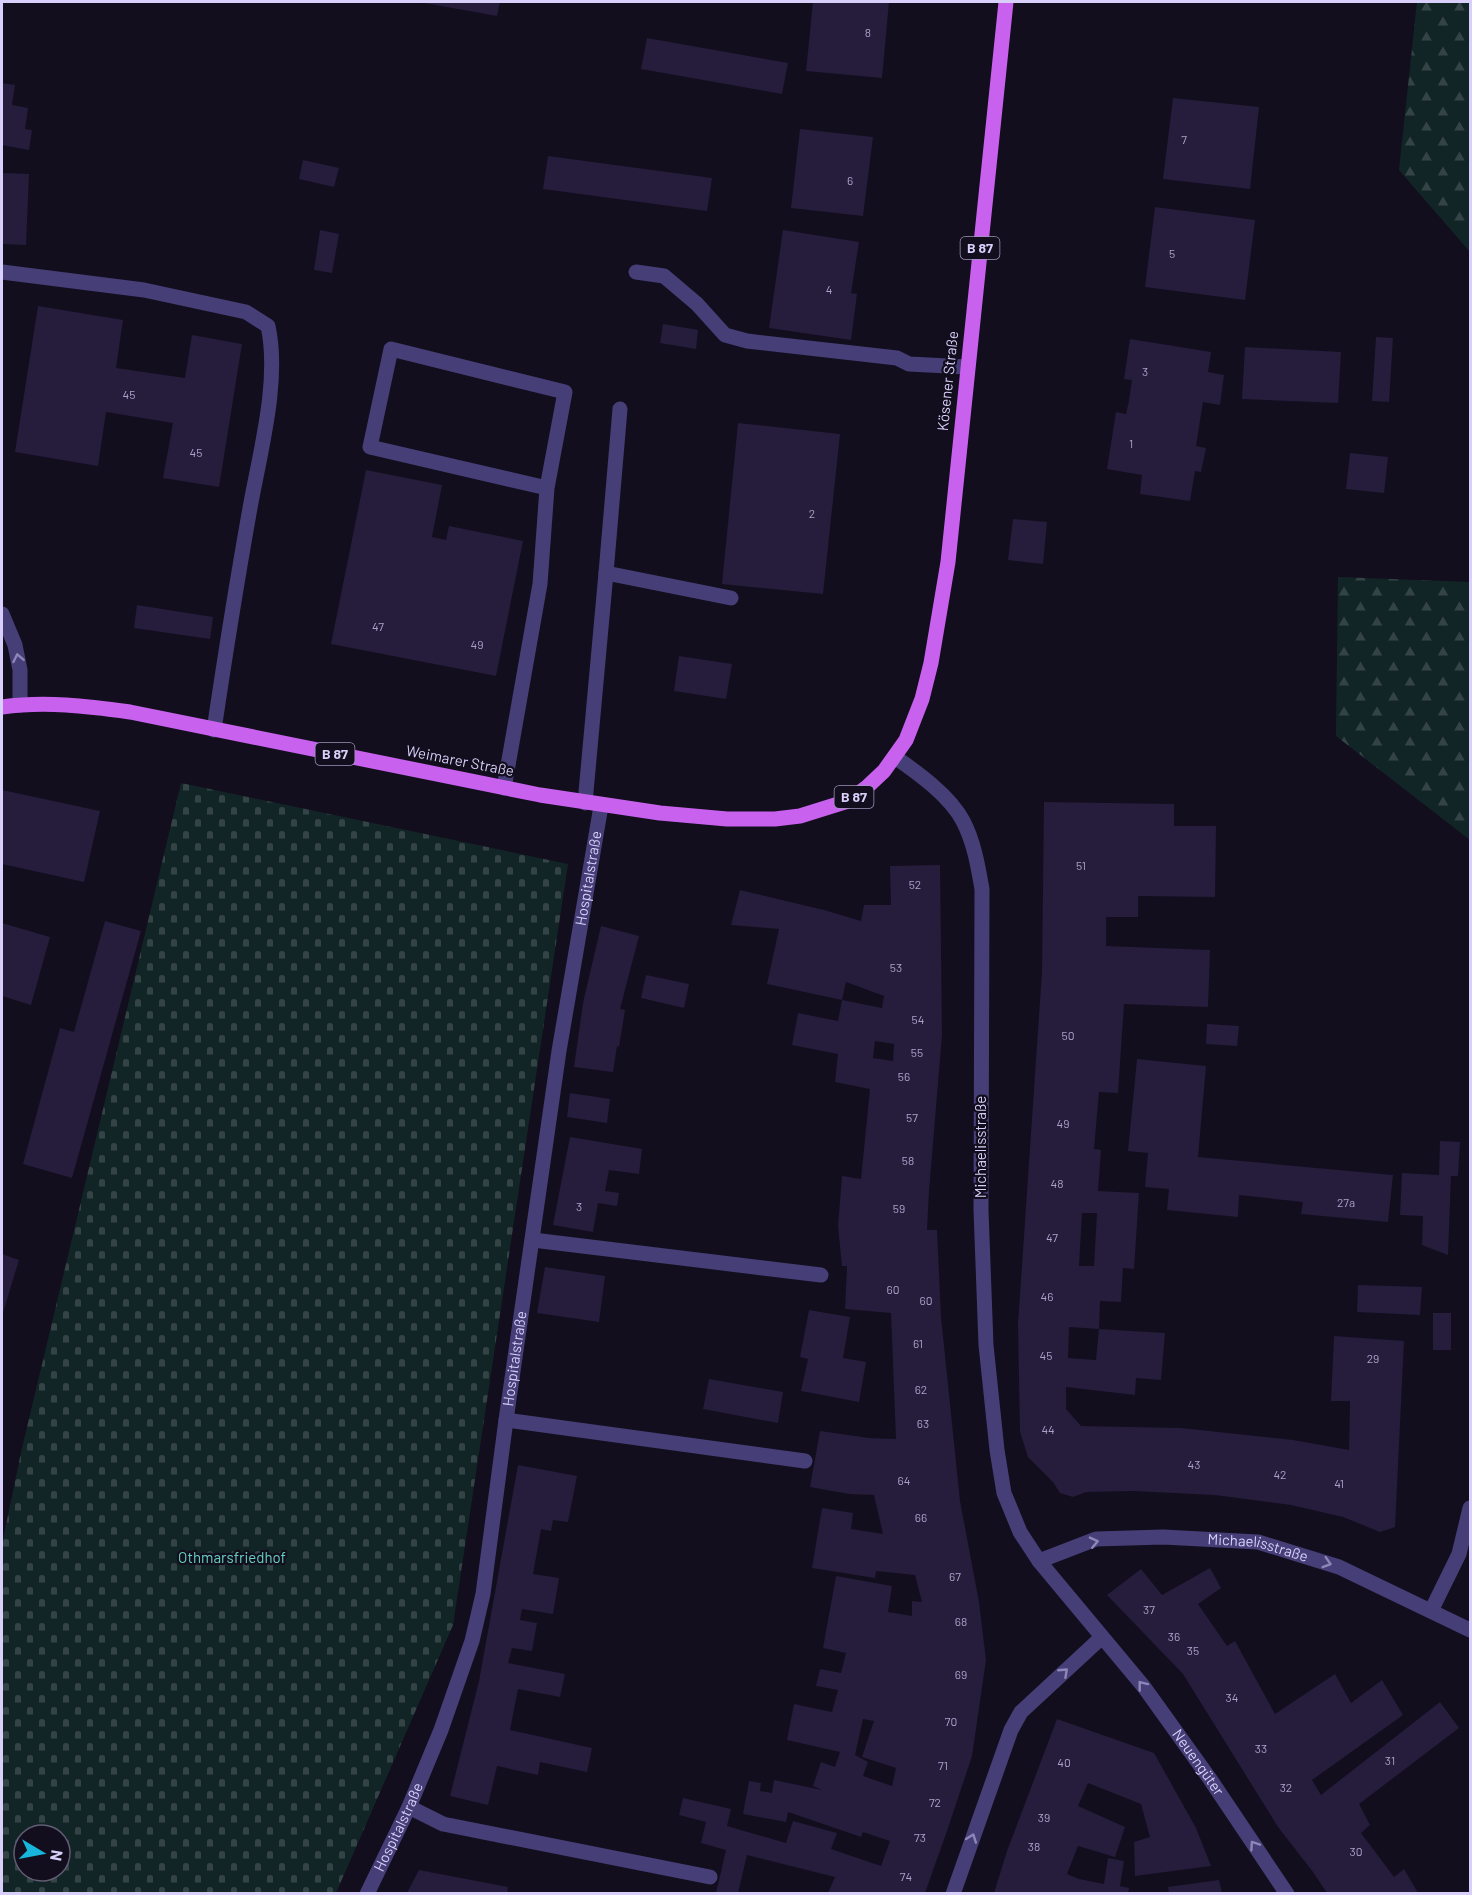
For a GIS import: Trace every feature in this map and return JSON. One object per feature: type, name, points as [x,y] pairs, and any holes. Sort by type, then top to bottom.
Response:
[{"type":"main road","name":"Kösener Straße","points":[[895,757],[913,725],[922,699],[931,663],[948,562],[1006,2]]},
{"type":"main road","name":"Weimarer Straße","points":[[2,707],[49,704],[89,706],[130,712],[601,806],[727,819],[775,819],[800,816],[848,801],[884,771],[895,757]]},
{"type":"street","points":[[2,272],[144,290],[246,312],[268,326],[272,345],[269,399],[214,730]]},
{"type":"street","points":[[636,272],[663,276],[697,304],[725,335],[747,341],[897,358],[909,364],[967,367]]},
{"type":"street","points":[[504,788],[540,584],[547,488],[565,392],[391,349],[370,447],[547,488]]},
{"type":"street","points":[[585,803],[620,409]]},
{"type":"street","points":[[606,573],[731,598]]},
{"type":"street","points":[[2,614],[15,645],[20,670],[20,705]]},
{"type":"street","name":"Michaelisstraße","points":[[895,757],[922,775],[962,819],[972,841],[982,889],[981,1210],[986,1345],[1004,1493],[1020,1532],[1039,1561],[1102,1637]]},
{"type":"street","name":"Hospitalstraße","points":[[367,1893],[409,1807],[441,1730],[472,1641],[481,1604],[559,1051],[601,806]]},
{"type":"street","points":[[533,1240],[821,1275]]},
{"type":"street","points":[[506,1420],[805,1461]]},
{"type":"street","points":[[1431,1611],[1459,1554],[1470,1508]]},
{"type":"street","name":"Michaelisstraße","points":[[1039,1561],[1096,1539],[1163,1537],[1258,1542],[1340,1567],[1470,1630]]},
{"type":"street","points":[[953,1893],[1011,1730],[1021,1712],[1102,1637]]},
{"type":"street","name":"Neuengüter","points":[[1102,1637],[1144,1687],[1287,1893]]},
{"type":"street","points":[[409,1807],[443,1824],[710,1877]]},
{"type":"green space","points":[[1417,2],[1470,2],[1470,252],[1399,170]]},
{"type":"green space","points":[[1338,577],[1470,582],[1470,840],[1336,736]]},
{"type":"green space","name":"Othmarsfriedhof","points":[[181,783],[568,864],[453,1625],[336,1893],[2,1893],[2,1544],[22,1448]]},
{"type":"building","points":[[419,2],[500,2],[497,16]]},
{"type":"building","points":[[813,2],[889,2],[882,78],[806,71]]},
{"type":"building","points":[[647,38],[788,63],[782,94],[641,69]]},
{"type":"building","points":[[2,83],[15,85],[12,105],[28,108],[25,129],[32,130],[29,150],[2,145]]},
{"type":"building","points":[[1173,98],[1259,107],[1250,189],[1163,179]]},
{"type":"building","points":[[800,129],[873,137],[863,216],[791,208]]},
{"type":"building","points":[[548,156],[712,178],[707,211],[543,189]]},
{"type":"building","points":[[303,160],[339,168],[334,187],[299,179]]},
{"type":"building","points":[[2,173],[29,174],[26,245],[2,244]]},
{"type":"building","points":[[1155,207],[1255,220],[1245,300],[1145,287]]},
{"type":"building","points":[[320,230],[339,234],[332,273],[314,270]]},
{"type":"building","points":[[783,230],[859,242],[851,293],[857,294],[851,340],[769,328]]},
{"type":"building","points":[[38,306],[123,320],[116,368],[185,378],[192,335],[242,344],[219,487],[163,478],[173,423],[106,412],[98,466],[15,452]]},
{"type":"building","points":[[663,324],[698,330],[696,349],[660,343]]},
{"type":"building","points":[[1376,337],[1393,338],[1389,402],[1372,401]]},
{"type":"building","points":[[1130,339],[1211,352],[1208,372],[1224,375],[1220,405],[1203,402],[1196,446],[1206,448],[1201,472],[1195,471],[1190,501],[1140,494],[1142,475],[1107,469],[1116,412],[1126,414],[1129,401],[1132,380],[1124,379]]},
{"type":"building","points":[[1245,347],[1341,352],[1338,403],[1242,399]]},
{"type":"building","points":[[738,423],[840,434],[823,594],[722,584]]},
{"type":"building","points":[[1350,453],[1388,457],[1384,493],[1346,489]]},
{"type":"building","points":[[366,470],[442,485],[432,537],[446,540],[449,526],[523,541],[496,676],[331,644]]},
{"type":"building","points":[[1013,519],[1047,522],[1043,564],[1008,560]]},
{"type":"building","points":[[137,605],[213,617],[210,639],[134,628]]},
{"type":"building","points":[[679,656],[732,664],[726,699],[674,691]]},
{"type":"building","points":[[2,790],[100,811],[84,882],[2,864]]},
{"type":"building","points":[[1044,802],[1174,804],[1174,826],[1216,826],[1215,897],[1138,896],[1138,917],[1106,917],[1106,946],[1210,950],[1208,1007],[1124,1004],[1118,1093],[1099,1092],[1094,1149],[1101,1150],[1098,1191],[1139,1193],[1134,1269],[1123,1268],[1121,1302],[1100,1301],[1099,1329],[1165,1333],[1161,1380],[1136,1378],[1135,1395],[1066,1387],[1066,1409],[1081,1426],[1181,1428],[1293,1440],[1349,1450],[1350,1401],[1331,1401],[1334,1336],[1404,1341],[1395,1527],[1380,1532],[1343,1517],[1291,1505],[1215,1495],[1132,1491],[1086,1492],[1073,1497],[1060,1493],[1053,1482],[1028,1457],[1020,1432],[1018,1324],[1042,972]],"holes":[[[1082,1213],[1097,1213],[1094,1266],[1079,1266]],[[1069,1327],[1099,1329],[1096,1360],[1068,1358]]]},
{"type":"building","points":[[940,865],[942,1035],[927,1230],[937,1230],[941,1317],[960,1501],[979,1602],[986,1660],[972,1756],[925,1893],[828,1893],[835,1877],[747,1855],[738,1893],[716,1893],[726,1850],[701,1843],[706,1822],[679,1815],[683,1798],[731,1809],[727,1826],[786,1843],[793,1821],[837,1833],[831,1849],[881,1866],[890,1841],[863,1832],[861,1837],[788,1812],[786,1822],[743,1814],[749,1781],[761,1783],[760,1791],[772,1793],[774,1780],[822,1790],[813,1786],[821,1762],[835,1767],[840,1752],[787,1740],[794,1704],[832,1712],[838,1690],[816,1686],[820,1669],[841,1673],[846,1653],[823,1648],[836,1576],[892,1586],[888,1612],[912,1616],[912,1601],[922,1602],[915,1575],[876,1571],[875,1578],[812,1568],[822,1508],[853,1513],[851,1529],[883,1534],[874,1495],[849,1494],[810,1487],[820,1431],[869,1438],[896,1439],[891,1313],[845,1309],[847,1266],[842,1266],[838,1226],[842,1176],[861,1179],[870,1089],[835,1082],[838,1054],[792,1045],[798,1013],[838,1021],[842,1000],[767,984],[779,929],[731,925],[740,890],[861,921],[864,905],[891,905],[890,866]],"holes":[[[846,982],[884,996],[882,1008],[842,1000]],[[875,1041],[894,1044],[893,1061],[873,1058]],[[863,1719],[874,1721],[862,1757],[896,1768],[892,1786],[863,1776],[868,1762],[855,1755]]]},
{"type":"building","points":[[105,921],[141,931],[72,1178],[23,1164],[60,1028],[74,1032]]},
{"type":"building","points":[[2,923],[50,937],[31,1005],[2,996]]},
{"type":"building","points":[[601,926],[639,936],[620,1009],[625,1010],[613,1072],[574,1067],[583,1003]]},
{"type":"building","points":[[646,975],[689,984],[684,1008],[641,998]]},
{"type":"building","points":[[1207,1024],[1239,1026],[1237,1046],[1206,1044]]},
{"type":"building","points":[[1137,1059],[1206,1066],[1198,1157],[1393,1175],[1388,1222],[1301,1214],[1303,1202],[1239,1195],[1238,1217],[1167,1210],[1169,1189],[1145,1187],[1148,1153],[1128,1151]]},
{"type":"building","points":[[570,1093],[610,1099],[607,1123],[567,1117]]},
{"type":"building","points":[[570,1137],[642,1149],[639,1174],[609,1170],[605,1191],[619,1193],[617,1206],[598,1203],[593,1232],[553,1225]]},
{"type":"building","points":[[1440,1141],[1460,1142],[1458,1176],[1451,1176],[1448,1255],[1422,1245],[1423,1216],[1400,1215],[1402,1173],[1439,1175]]},
{"type":"building","points":[[2,1254],[19,1260],[2,1316]]},
{"type":"building","points":[[545,1267],[605,1276],[599,1322],[537,1313]]},
{"type":"building","points":[[1358,1285],[1422,1287],[1420,1315],[1357,1312]]},
{"type":"building","points":[[809,1310],[850,1317],[843,1358],[866,1362],[859,1402],[801,1391],[808,1359],[800,1357]]},
{"type":"building","points":[[1433,1313],[1451,1313],[1451,1350],[1433,1350]]},
{"type":"building","points":[[709,1379],[783,1392],[778,1423],[703,1409]]},
{"type":"building","points":[[518,1465],[577,1476],[568,1522],[553,1520],[551,1531],[541,1529],[533,1574],[559,1578],[553,1614],[522,1609],[520,1620],[537,1623],[532,1651],[512,1648],[508,1663],[565,1674],[560,1697],[518,1689],[510,1730],[592,1748],[587,1772],[540,1762],[538,1775],[497,1766],[488,1805],[450,1796],[479,1681]]},
{"type":"building","points":[[1210,1568],[1221,1588],[1198,1604],[1227,1646],[1235,1641],[1275,1714],[1335,1674],[1351,1703],[1382,1680],[1403,1715],[1312,1780],[1321,1795],[1440,1702],[1459,1728],[1359,1804],[1370,1825],[1361,1833],[1394,1877],[1404,1869],[1418,1893],[1327,1893],[1278,1827],[1183,1674],[1107,1595],[1141,1569],[1162,1595]]},
{"type":"building","points":[[1057,1719],[1154,1753],[1196,1828],[1211,1866],[1135,1876],[1134,1842],[1150,1837],[1141,1804],[1088,1783],[1078,1806],[1125,1827],[1115,1857],[1078,1846],[1067,1874],[1104,1884],[1108,1858],[1124,1861],[1120,1886],[1129,1888],[1128,1893],[994,1893],[1007,1851]]},
{"type":"building","points":[[419,1870],[508,1887],[507,1893],[407,1893]]},
{"type":"building","points":[[1219,1880],[1222,1893],[1169,1893],[1168,1887]]}]
